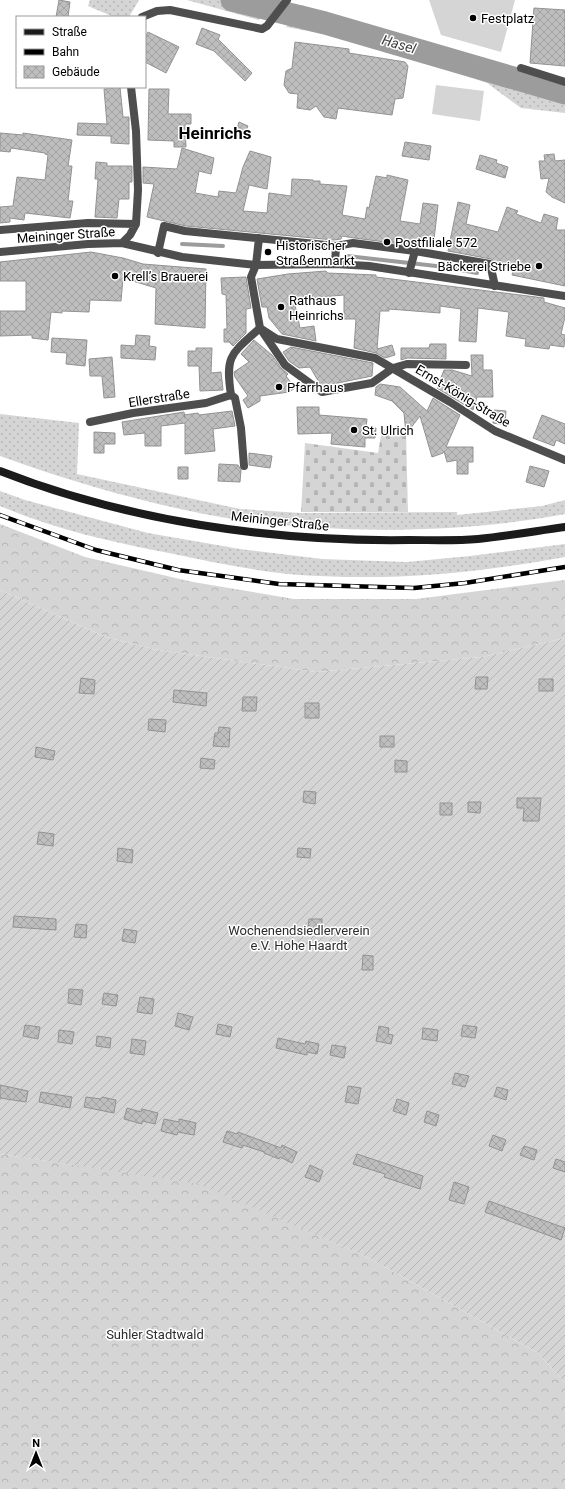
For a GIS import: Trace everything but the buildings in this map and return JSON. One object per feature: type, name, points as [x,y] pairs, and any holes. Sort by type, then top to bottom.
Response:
[{"type":"main road","name":"Meininger Straße","points":[[0,471],[41,487],[130,511],[234,530],[353,541],[477,539],[565,527]]},
{"type":"street","points":[[144,16],[157,11],[170,10],[257,29],[268,26],[287,0]]},
{"type":"street","points":[[521,68],[565,82]]},
{"type":"street","points":[[122,243],[130,235],[136,224],[138,190],[136,138],[131,88]]},
{"type":"street","name":"Meininger Straße","points":[[0,230],[88,223],[136,224]]},
{"type":"street","points":[[158,252],[164,226],[184,231],[336,246],[354,243],[414,254],[490,264],[496,286]]},
{"type":"street","points":[[260,238],[256,265],[251,277],[260,328],[285,365],[308,384],[322,392],[372,383],[393,368]]},
{"type":"street","name":"Meininger Straße","points":[[0,252],[88,244],[122,243],[182,257],[256,265],[335,264],[369,266],[410,271],[565,296]]},
{"type":"street","points":[[335,264],[336,246]]},
{"type":"street","points":[[410,271],[414,254]]},
{"type":"street","points":[[244,466],[238,414],[235,398],[231,395],[228,370],[229,361],[239,346],[260,328]]},
{"type":"street","name":"Ernst-König-Straße","points":[[260,328],[277,339],[375,358],[495,431],[565,460]]},
{"type":"street","name":"Ernst-König-Straße","points":[[393,368],[407,364],[466,365]]},
{"type":"street","name":"Ellerstraße","points":[[90,422],[133,413],[206,403],[231,395]]},
{"type":"green space","points":[[90,0],[139,0],[130,16],[112,16],[88,6]]},
{"type":"green space","points":[[187,0],[278,0],[259,20]]},
{"type":"green space","name":"Festplatz","points":[[429,0],[515,0],[501,52],[441,35]]},
{"type":"green space","points":[[302,5],[565,87],[565,113],[521,108],[487,83],[367,42],[286,27]]},
{"type":"green space","points":[[436,85],[484,91],[480,121],[432,114]]},
{"type":"green space","points":[[0,414],[79,423],[77,474],[240,509],[301,513],[457,512],[457,515],[542,506],[565,500],[565,514],[477,526],[384,530],[291,526],[204,514],[100,489],[0,456]]},
{"type":"green space","points":[[382,429],[406,432],[408,512],[301,512],[305,443],[378,453]]},
{"type":"green space","points":[[0,491],[25,500],[148,533],[240,549],[322,559],[407,562],[565,544],[565,557],[496,568],[427,575],[359,577],[288,574],[228,565],[126,544],[41,522],[0,506]]},
{"type":"green space","points":[[0,524],[85,557],[193,582],[294,599],[416,599],[565,580],[565,638],[482,657],[316,672],[158,650],[106,637],[0,590]]},
{"type":"green space","name":"Wochenendsiedlerverein e.V. Hohe Haardt","points":[[0,590],[106,637],[158,650],[316,672],[482,657],[565,638],[565,1383],[538,1353],[367,1257],[198,1184],[0,1154]]},
{"type":"green space","name":"Suhler Stadtwald","points":[[0,1154],[198,1183],[367,1257],[538,1353],[565,1383],[565,1489],[0,1489]]},
{"type":"waterway","name":"Hasel","points":[[232,0],[325,23],[565,93]]},
{"type":"waterway","points":[[182,244],[223,246]]},
{"type":"waterway","points":[[347,256],[445,267],[477,273]]},
{"type":"railway","points":[[0,515],[96,550],[178,570],[279,584],[414,588],[465,583],[565,567]]},
{"type":"place","name":"Festplatz","points":[[473,18]]},
{"type":"place","name":"Postfiliale 572","points":[[387,242]]},
{"type":"place","name":"Historischer Straßenmarkt","points":[[268,252]]},
{"type":"place","name":"Bäckerei Striebe","points":[[539,266]]},
{"type":"place","name":"Krell’s Brauerei","points":[[115,276]]},
{"type":"place","name":"Rathaus Heinrichs","points":[[281,307]]},
{"type":"place","name":"Pfarrhaus","points":[[279,387]]},
{"type":"place","name":"St. Ulrich","points":[[354,430]]},
{"type":"district","name":"Heinrichs","points":[[215,133]]}]
